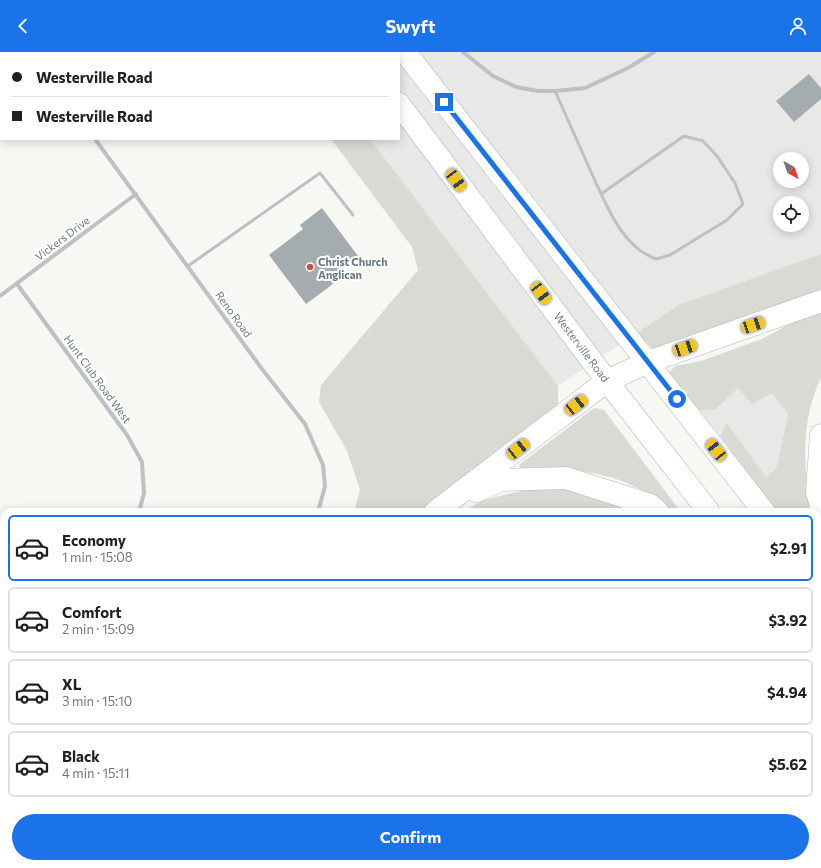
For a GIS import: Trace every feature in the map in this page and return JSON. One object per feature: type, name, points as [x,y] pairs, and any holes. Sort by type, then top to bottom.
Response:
[{"type":"main road","points":[[405,52],[761,508]]},
{"type":"main road","name":"Westerville Road","points":[[400,105],[607,381],[706,508]]},
{"type":"main road","points":[[439,508],[607,381],[648,362],[821,302]]},
{"type":"main road","points":[[821,435],[817,492],[821,506]]},
{"type":"main road","points":[[439,508],[502,480],[566,478],[650,505],[653,508]]},
{"type":"street","points":[[463,52],[493,76],[516,87],[538,91],[585,88],[628,68],[654,52]]},
{"type":"street","name":"Reno Road","points":[[96,140],[262,369],[305,424],[323,465],[325,486],[319,508]]},
{"type":"street","name":"Vickers Drive","points":[[0,296],[136,194]]},
{"type":"street","name":"Hunt Club Road West","points":[[17,284],[127,434],[142,462],[144,493],[140,508]]},
{"type":"lane","points":[[555,91],[601,194],[617,225],[637,248],[656,259],[670,256],[727,220],[743,204],[735,183],[712,151],[703,141],[684,136],[601,194]]},
{"type":"lane","points":[[188,266],[320,173],[353,215]]},
{"type":"shaded area","points":[[400,52],[821,52],[821,254],[678,305],[558,386],[371,140],[400,140]]},
{"type":"shaded area","points":[[332,140],[371,140],[558,386],[558,406],[430,508],[355,508],[360,489],[347,451],[319,402],[321,385],[418,270],[412,247]]},
{"type":"shaded area","points":[[821,254],[821,292],[665,347],[652,348],[637,333],[678,305]]},
{"type":"shaded area","points":[[821,312],[821,378],[814,394],[805,444],[806,477],[810,508],[773,508],[720,436],[727,423],[766,477],[777,468],[788,414],[772,393],[752,404],[738,388],[716,409],[700,411],[669,373],[675,366],[701,361],[762,339],[797,320]]},
{"type":"shaded area","points":[[738,388],[772,392],[788,413],[778,468],[766,477],[727,423],[720,436],[700,411],[716,409]]},
{"type":"shaded area","points":[[594,408],[604,410],[678,508],[668,508],[650,495],[617,479],[602,475],[567,470],[521,470],[519,465]]},
{"type":"shaded area","points":[[549,488],[575,490],[628,508],[469,508],[483,500],[521,491]]},
{"type":"building","points":[[809,74],[821,88],[821,99],[794,122],[776,101]]},
{"type":"building","name":"Christ Church Anglican","points":[[322,208],[358,256],[329,278],[333,284],[306,304],[269,255],[303,229],[300,225]]},
{"type":"place","name":"Christ Church Anglican","points":[[310,267]]},
{"type":"route","points":[[444,102],[677,399]]}]
